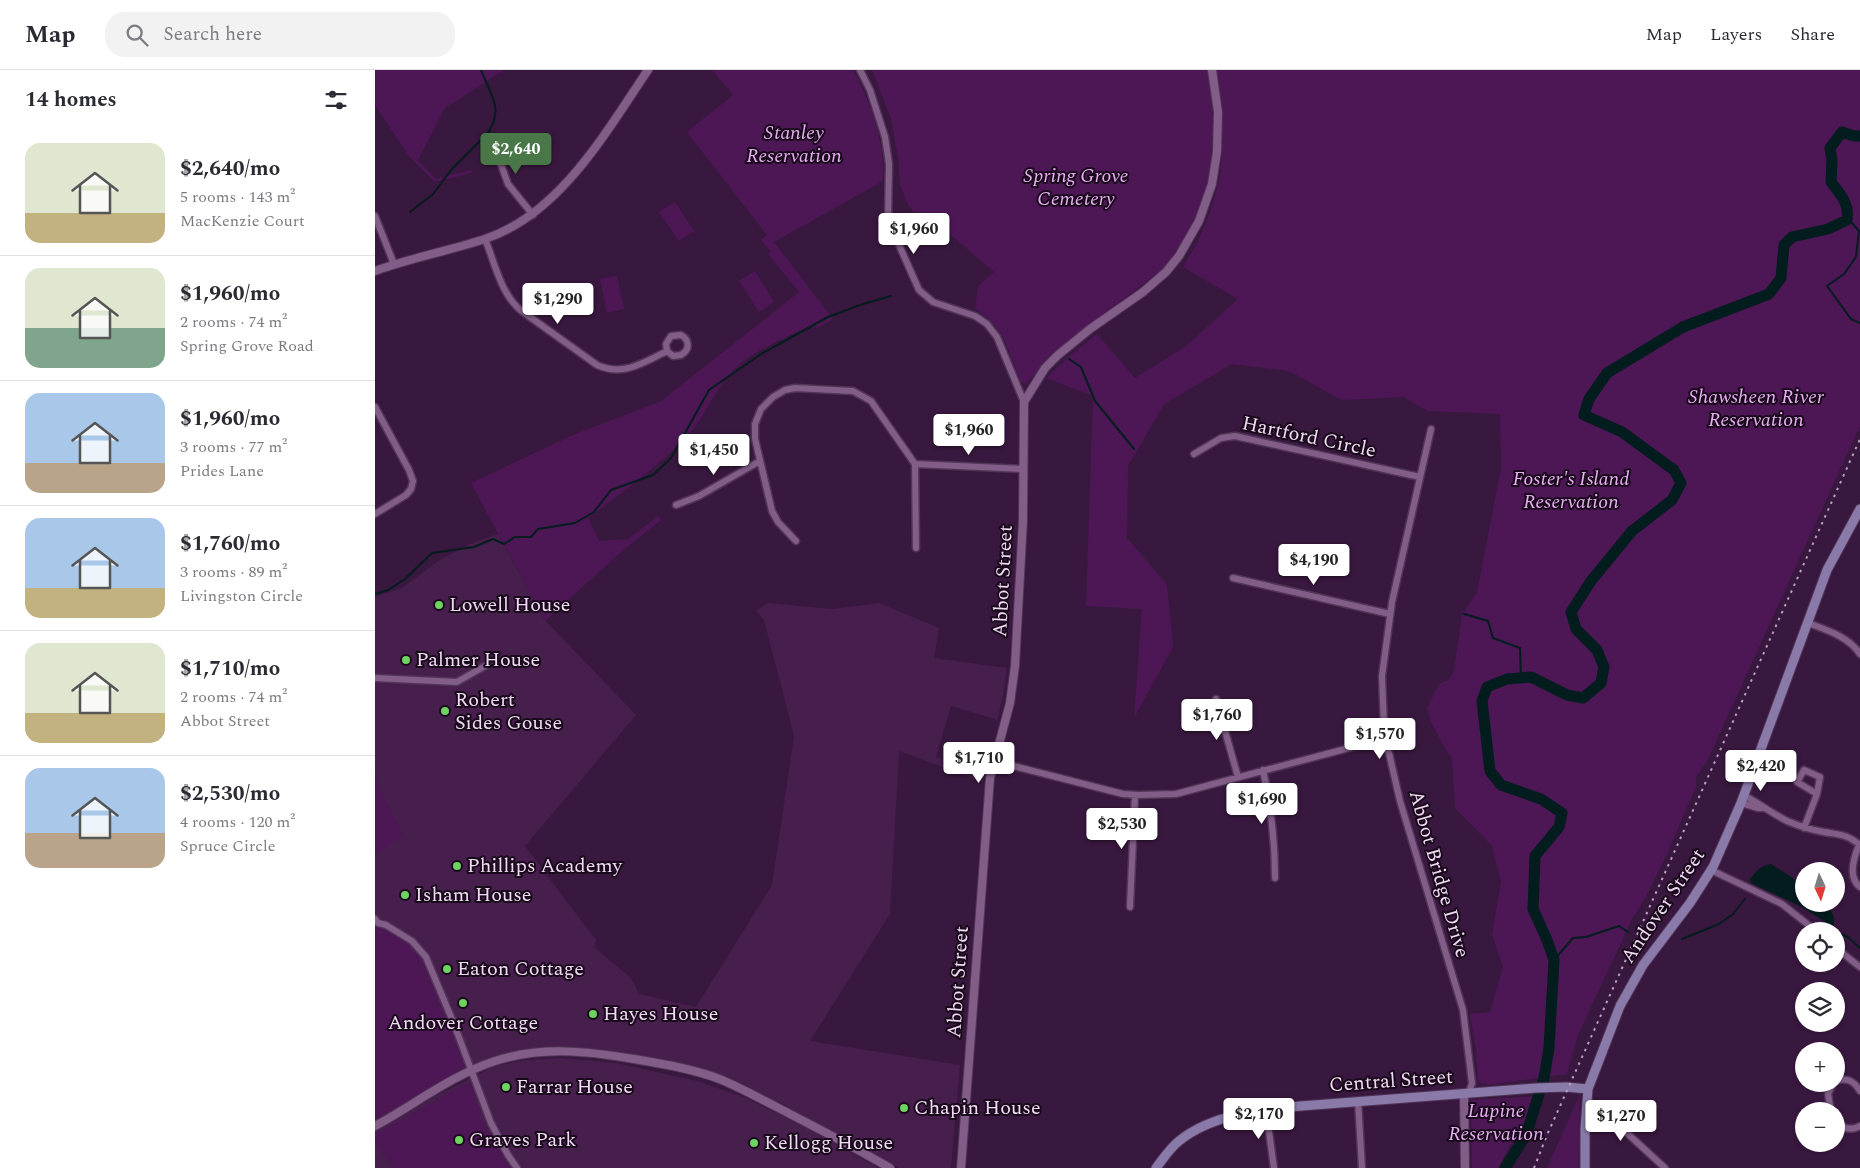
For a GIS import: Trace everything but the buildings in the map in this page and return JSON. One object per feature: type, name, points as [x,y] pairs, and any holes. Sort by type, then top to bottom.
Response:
[{"type":"main road","name":"Andover Street","points":[[1585,1168],[1589,1088],[1620,1006],[1643,965],[1690,903],[1711,870],[1742,799],[1827,570],[1860,509]]},
{"type":"main road","name":"Central Street","points":[[1156,1168],[1178,1142],[1197,1128],[1224,1119],[1266,1110],[1536,1088],[1589,1088]]},
{"type":"street","points":[[375,271],[485,239],[533,215],[563,186],[592,151],[648,70]]},
{"type":"street","points":[[861,70],[871,93],[885,137],[889,164],[888,220],[919,290],[933,302],[975,316],[987,324],[997,337],[1025,402]]},
{"type":"street","name":"Abbot Street","points":[[961,1168],[991,778],[1007,715],[1015,666],[1022,545],[1025,402],[1045,368],[1058,355],[1089,329],[1143,292],[1166,272],[1179,256],[1199,221],[1212,184],[1217,152],[1218,112],[1212,70]]},
{"type":"street","points":[[490,143],[499,159],[508,184],[533,215]]},
{"type":"street","points":[[375,216],[394,264]]},
{"type":"street","points":[[485,239],[512,303],[597,366],[609,370],[625,370],[667,351]]},
{"type":"street","points":[[796,541],[777,522],[771,511],[755,439],[755,424],[758,415],[761,409],[773,397],[785,390],[795,388],[853,391],[871,401],[915,464],[916,548]]},
{"type":"street","points":[[375,407],[413,481],[407,495],[375,514]]},
{"type":"street","name":"Abbot Bridge Drive","points":[[1431,429],[1390,614],[1382,676],[1383,742],[1389,753],[1400,801],[1463,1010],[1472,1083],[1466,1093]]},
{"type":"street","name":"Hartford Circle","points":[[1194,454],[1221,438],[1235,436],[1420,477]]},
{"type":"street","points":[[676,505],[699,496],[760,461]]},
{"type":"street","points":[[915,464],[1023,469]]},
{"type":"street","points":[[1233,578],[1390,614]]},
{"type":"street","points":[[1808,623],[1846,640],[1860,654]]},
{"type":"street","points":[[375,678],[457,682],[485,666]]},
{"type":"street","points":[[1216,699],[1238,777]]},
{"type":"street","points":[[994,761],[1123,794],[1175,794],[1364,744],[1383,742]]},
{"type":"street","points":[[1263,770],[1272,812],[1275,839],[1275,878]]},
{"type":"street","points":[[1804,828],[1817,794]]},
{"type":"street","points":[[1130,907],[1135,795]]},
{"type":"street","points":[[1742,799],[1760,803],[1786,820],[1804,828],[1826,833],[1842,834],[1860,845],[1853,862],[1854,879],[1860,887]]},
{"type":"street","points":[[1711,870],[1782,904],[1805,922]]},
{"type":"street","points":[[375,920],[411,941],[426,956],[455,1026],[491,1124],[507,1155],[517,1168]]},
{"type":"street","points":[[1845,955],[1860,966]]},
{"type":"street","points":[[375,1126],[471,1071],[487,1064],[506,1058],[551,1051],[583,1051],[662,1063],[721,1080],[749,1092],[890,1168]]},
{"type":"street","points":[[1845,1079],[1852,1081],[1860,1091]]},
{"type":"street","points":[[1465,1168],[1466,1093]]},
{"type":"street","points":[[1587,1100],[1616,1123],[1665,1168]]},
{"type":"street","points":[[1358,1102],[1362,1168]]},
{"type":"street","points":[[1266,1110],[1274,1168]]},
{"type":"street","points":[[1845,1128],[1852,1129],[1860,1126]]},
{"type":"shaded area","name":"Phillips Academy","points":[[498,534],[544,619],[636,715],[525,846],[596,940],[594,947],[631,978],[639,994],[696,1007],[772,885],[794,736],[764,620],[756,611],[767,603],[832,609],[879,603],[939,628],[934,658],[1007,668],[997,722],[995,719],[951,706],[936,757],[984,776],[983,782],[899,751],[890,914],[810,1041],[960,1065],[951,1168],[899,1168],[779,1102],[734,1081],[694,1069],[590,1049],[571,1048],[494,1058],[466,1070],[375,1121],[375,597],[402,588],[441,559],[470,544]]},
{"type":"shaded area","points":[[1771,864],[1793,878],[1795,881],[1795,904],[1751,883],[1750,879],[1764,866]]},
{"type":"shaded area","points":[[1810,912],[1831,912],[1834,922],[1825,922]]},
{"type":"shaded area","points":[[562,1058],[616,1063],[697,1081],[744,1097],[810,1130],[878,1168],[375,1168],[375,1131],[436,1096],[495,1066],[527,1060]]},
{"type":"green space","points":[[375,70],[504,70],[445,108],[418,160],[436,179],[471,170],[472,173],[435,182],[409,156],[375,105]]},
{"type":"green space","name":"Stanley Reservation","points":[[712,70],[853,70],[866,96],[876,124],[882,152],[883,181],[774,242],[833,319],[817,328],[814,324],[762,350],[742,363],[727,377],[700,419],[677,447],[640,479],[588,518],[599,541],[628,539],[658,516],[661,520],[621,552],[545,621],[471,483],[573,435],[661,401],[799,292],[768,254],[771,252],[761,240],[767,235],[687,132],[733,95]]},
{"type":"green space","name":"Spring Grove Cemetery","points":[[872,70],[1208,70],[1212,105],[1212,148],[1207,185],[1195,219],[1187,235],[1164,268],[1065,343],[1026,384],[1021,382],[1009,350],[999,332],[975,308],[978,286],[994,272],[950,234],[929,230],[908,205],[900,184],[898,157],[891,119]]},
{"type":"green space","points":[[1214,70],[1860,70],[1860,426],[1707,761],[1696,777],[1696,787],[1667,854],[1651,888],[1632,919],[1578,1035],[1567,1074],[1488,1085],[1478,1080],[1476,1050],[1470,1014],[1490,1012],[1503,967],[1492,934],[1501,882],[1492,846],[1455,808],[1452,758],[1431,722],[1427,708],[1439,684],[1450,679],[1454,670],[1462,615],[1477,592],[1501,468],[1500,414],[1428,411],[1403,397],[1342,400],[1289,371],[1232,364],[1164,404],[1128,466],[1127,538],[1167,585],[1173,647],[1134,718],[1142,609],[1086,606],[1093,396],[1046,378],[1097,334],[1135,378],[1185,347],[1238,299],[1183,267],[1206,224],[1220,176],[1222,134]]},
{"type":"green space","points":[[675,202],[694,231],[679,241],[659,212]]},
{"type":"green space","points":[[755,271],[774,302],[759,312],[739,281]]},
{"type":"green space","points":[[617,276],[624,309],[607,313],[600,279]]},
{"type":"green space","points":[[375,771],[381,791],[403,835],[375,854]]},
{"type":"green space","points":[[375,923],[412,941],[426,957],[471,1071],[375,1126]]},
{"type":"green space","points":[[470,1082],[484,1124],[511,1168],[392,1168],[375,1141],[375,1134]]},
{"type":"green space","points":[[1580,1094],[1578,1168],[1547,1168]]},
{"type":"green space","name":"Lupine Reservation","points":[[1543,1096],[1509,1147],[1498,1168],[1472,1168],[1471,1100]]},
{"type":"waterway","points":[[481,70],[492,94],[495,109],[495,117],[487,134]]},
{"type":"waterway","points":[[1505,1168],[1526,1135],[1544,1078],[1549,1048],[1554,960],[1533,909],[1535,856],[1559,827],[1562,813],[1541,799],[1501,785],[1490,771],[1482,701],[1487,687],[1507,679],[1531,677],[1567,695],[1583,698],[1601,683],[1604,667],[1597,650],[1576,629],[1571,612],[1591,581],[1632,531],[1672,500],[1681,483],[1674,470],[1622,432],[1584,415],[1589,399],[1607,373],[1683,327],[1769,294],[1781,278],[1784,245],[1792,237],[1828,229],[1847,220],[1846,204],[1831,182],[1832,161],[1830,148],[1842,132],[1860,136]]},
{"type":"waterway","points":[[410,212],[433,194],[451,170],[481,140]]},
{"type":"waterway","points":[[1847,220],[1859,231],[1856,257],[1844,274],[1827,286],[1851,319],[1860,323]]},
{"type":"waterway","points":[[375,594],[388,590],[405,579],[432,553],[474,547],[493,539],[504,544],[515,537],[531,537],[538,529],[575,523],[594,512],[611,490],[653,475],[671,458],[709,390],[761,354],[828,317],[891,296]]},
{"type":"waterway","points":[[1069,359],[1081,367],[1095,401],[1134,449]]},
{"type":"waterway","points":[[1464,614],[1488,621],[1493,638],[1520,648],[1521,678]]},
{"type":"waterway","points":[[1682,939],[1719,924],[1733,914],[1745,899]]},
{"type":"waterway","points":[[1554,960],[1573,938],[1586,937],[1619,926],[1628,932]]},
{"type":"waterway","points":[[1845,936],[1860,948]]},
{"type":"railway","points":[[1534,1168],[1547,1135],[1860,439]]},
{"type":"place","name":"Lowell House","points":[[439,605]]},
{"type":"place","name":"Palmer House","points":[[406,660]]},
{"type":"place","name":"Robert Sides Gouse","points":[[445,711]]},
{"type":"place","name":"Phillips Academy","points":[[457,866]]},
{"type":"place","name":"Isham House","points":[[405,895]]},
{"type":"place","name":"Eaton Cottage","points":[[447,969]]},
{"type":"place","name":"Andover Cottage","points":[[463,1003]]},
{"type":"place","name":"Hayes House","points":[[593,1014]]},
{"type":"place","name":"Farrar House","points":[[506,1087]]},
{"type":"place","name":"Chapin House","points":[[904,1108]]},
{"type":"place","name":"Graves Park","points":[[459,1140]]},
{"type":"place","name":"Kellogg House","points":[[754,1143]]},
{"type":"park label","name":"Shawsheen River Reservation","points":[[1756,408]]},
{"type":"park label","name":"Foster's Island Reservation","points":[[1571,490]]}]
